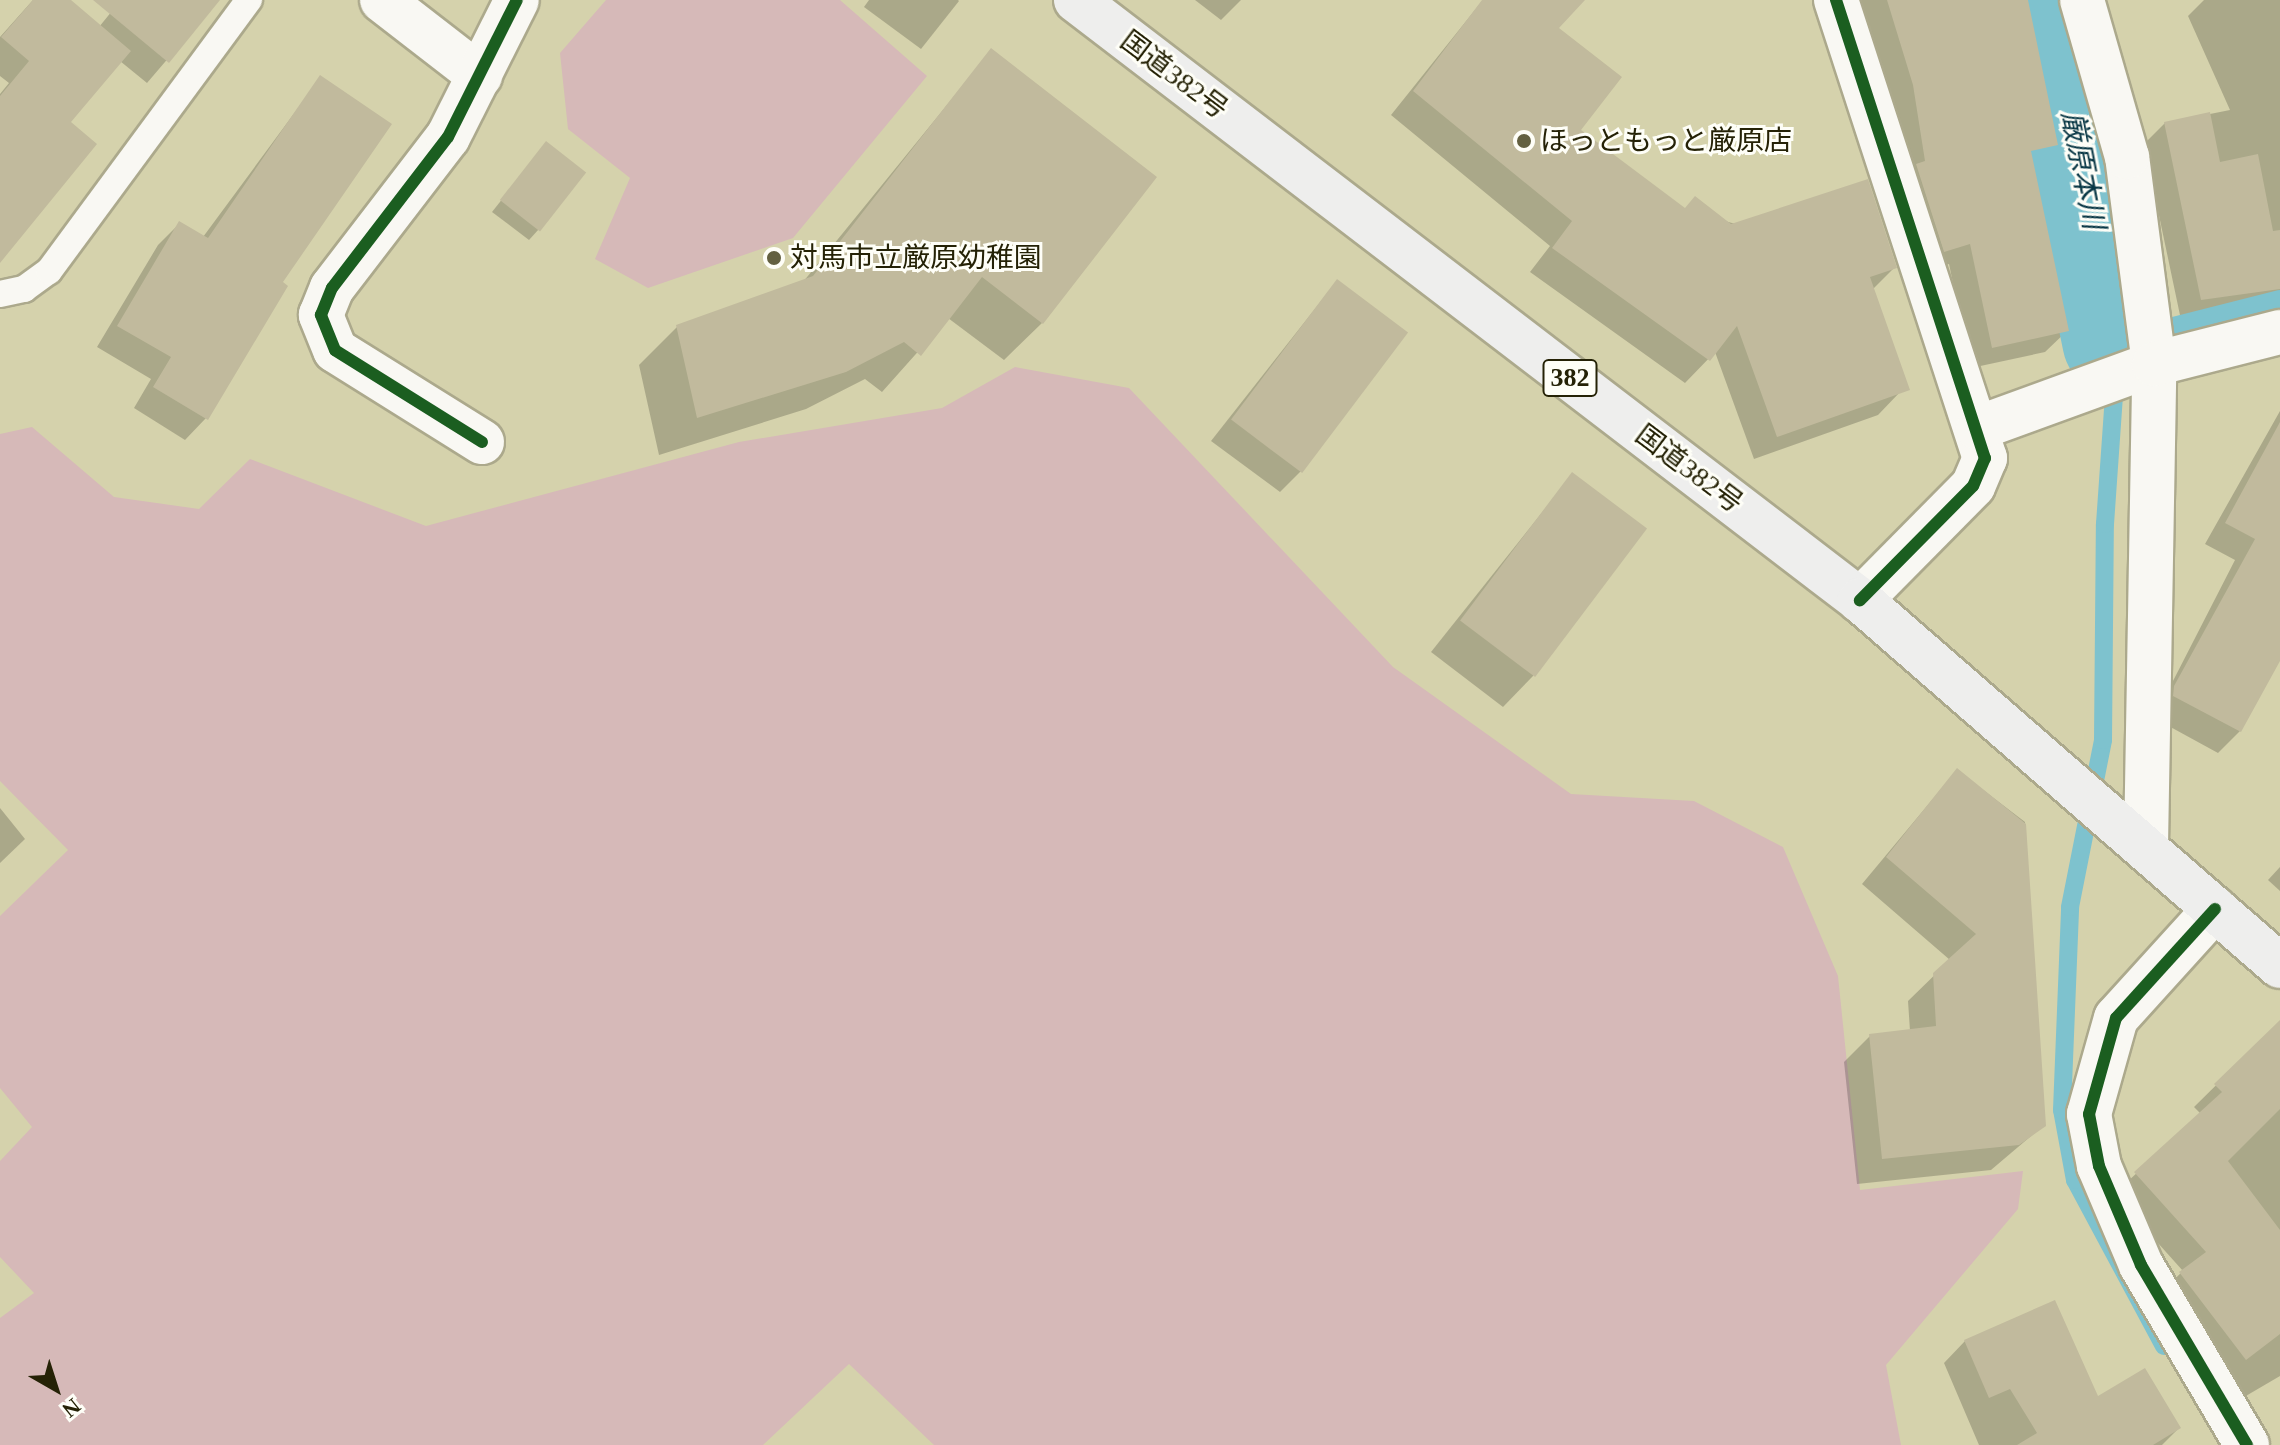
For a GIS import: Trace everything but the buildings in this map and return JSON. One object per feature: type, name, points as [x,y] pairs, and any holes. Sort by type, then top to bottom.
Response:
[{"type":"highway","name":"国道382号","points":[[1076,0],[1860,600],[2135,835],[2280,966]]},
{"type":"street","points":[[382,0],[480,76]]},
{"type":"street","points":[[482,442],[335,350],[321,315],[332,288],[448,137],[517,0]]},
{"type":"street","points":[[1836,0],[1956,387],[1978,428],[1985,458],[1973,486],[1860,600]]},
{"type":"street","points":[[2082,0],[2127,157],[2150,296],[2134,367],[2135,835]]},
{"type":"street","points":[[1978,428],[2134,367],[2280,332]]},
{"type":"street","points":[[2215,909],[2116,1018],[2089,1114],[2099,1166],[2141,1265],[2247,1445]]},
{"type":"lane","points":[[0,294],[24,289],[49,271],[249,0]]},
{"type":"shaded area","points":[[606,0],[840,0],[927,76],[793,238],[648,288],[595,259],[630,178],[568,129],[560,53]]},
{"type":"shaded area","points":[[1015,367],[1129,388],[1393,667],[1571,794],[1694,801],[1783,847],[1838,976],[1860,1190],[2023,1171],[2018,1209],[1886,1365],[1901,1445],[934,1445],[849,1364],[763,1445],[0,1445],[0,1318],[34,1293],[0,1257],[0,1161],[32,1127],[0,1088],[0,916],[68,850],[0,781],[0,434],[32,427],[114,497],[199,509],[250,459],[426,526],[739,442],[942,408]]},
{"type":"waterway","name":"厳原本川","points":[[2049,0],[2118,340]]},
{"type":"waterway","points":[[2164,1346],[2075,1180],[2062,1110],[2070,907],[2103,740],[2105,524],[2118,340],[2280,299]]},
{"type":"cycle path","points":[[482,442],[335,350],[321,315],[332,288],[448,137],[517,0]]},
{"type":"cycle path","points":[[1836,0],[1985,458],[1973,486],[1860,600]]},
{"type":"cycle path","points":[[2215,909],[2116,1018],[2089,1114],[2099,1166],[2141,1265],[2247,1445]]},
{"type":"place","name":"ほっともっと厳原店","points":[[1524,141]]},
{"type":"place","name":"対馬市立厳原幼稚園","points":[[774,258]]}]
